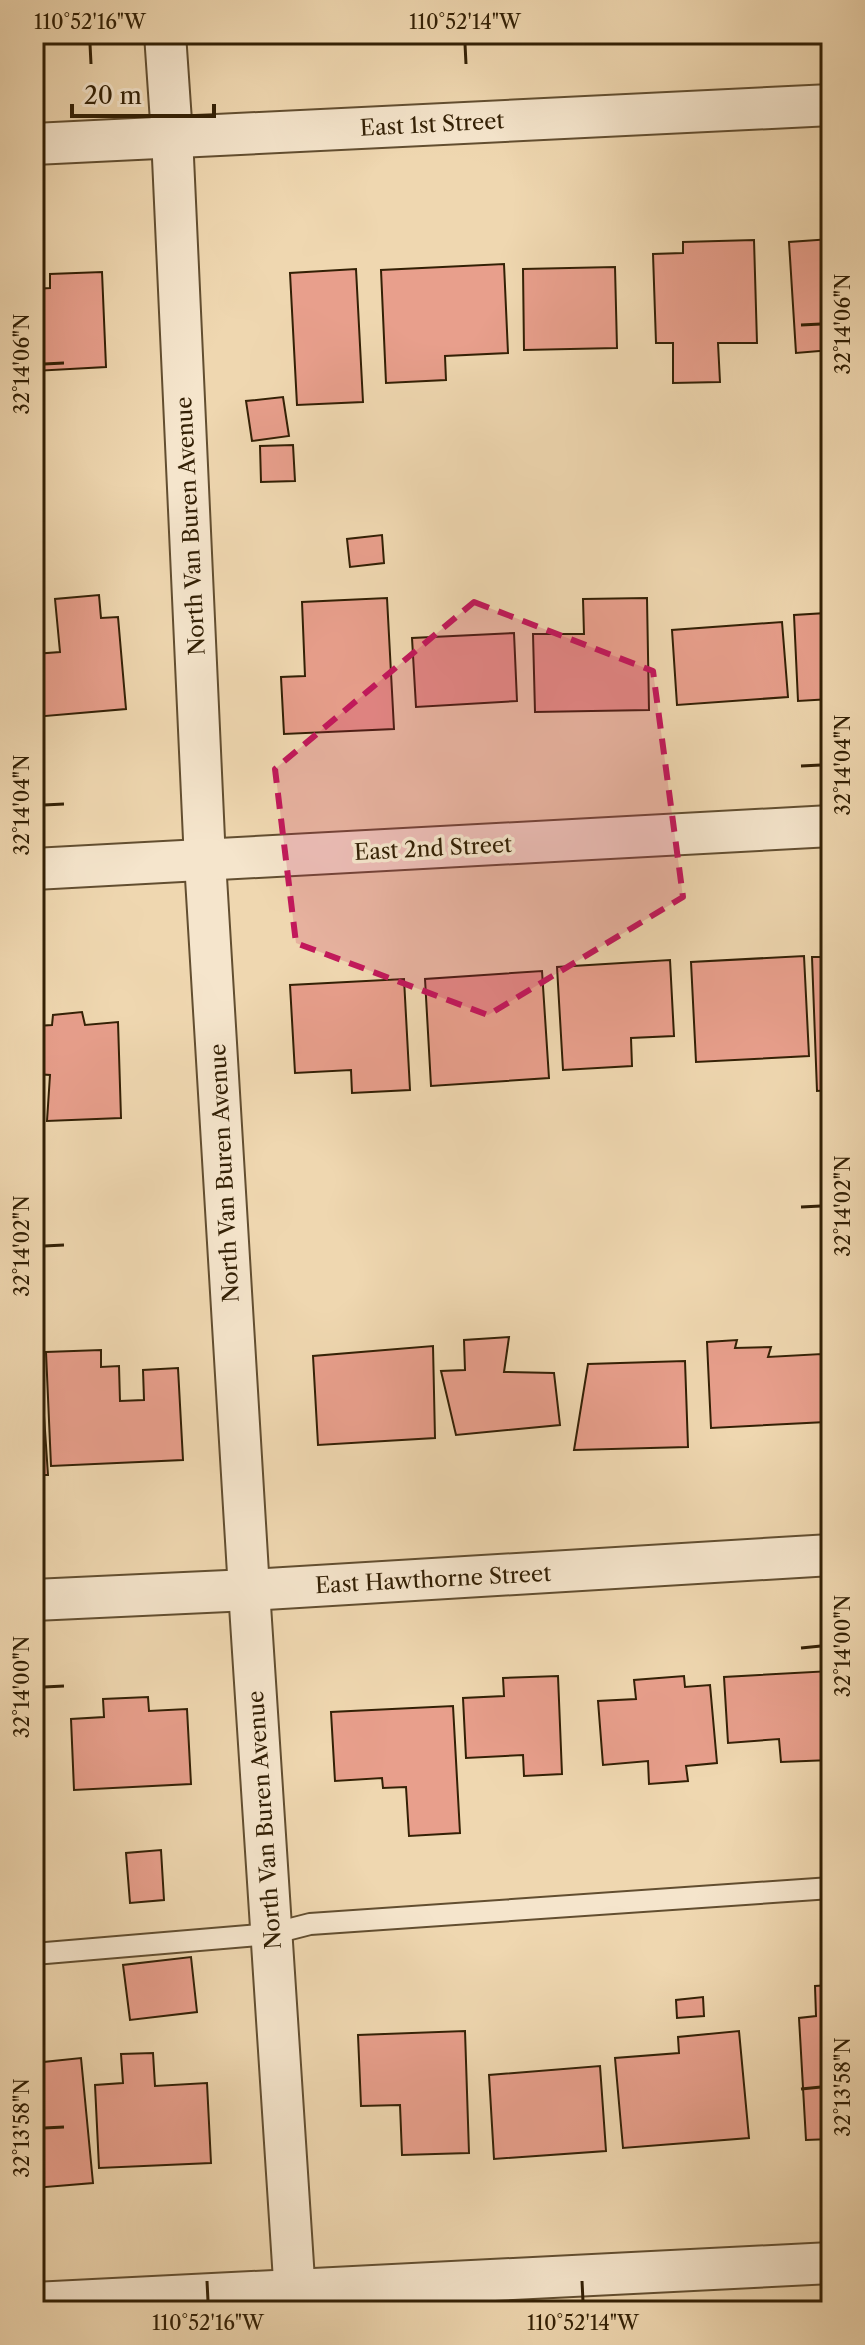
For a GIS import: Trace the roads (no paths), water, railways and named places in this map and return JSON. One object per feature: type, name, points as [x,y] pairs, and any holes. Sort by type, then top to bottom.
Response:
[{"type":"street","name":"North Van Buren Avenue","points":[[165,34],[205,861],[295,2300]]},
{"type":"street","name":"East 1st Street","points":[[34,144],[831,105]]},
{"type":"street","name":"East 2nd Street","points":[[34,869],[831,826]]},
{"type":"street","name":"East Hawthorne Street","points":[[34,1600],[831,1555]]},
{"type":"street","points":[[34,2303],[295,2300],[831,2263]]},
{"type":"lane","points":[[34,1954],[271,1934],[310,1924],[831,1888]]}]
